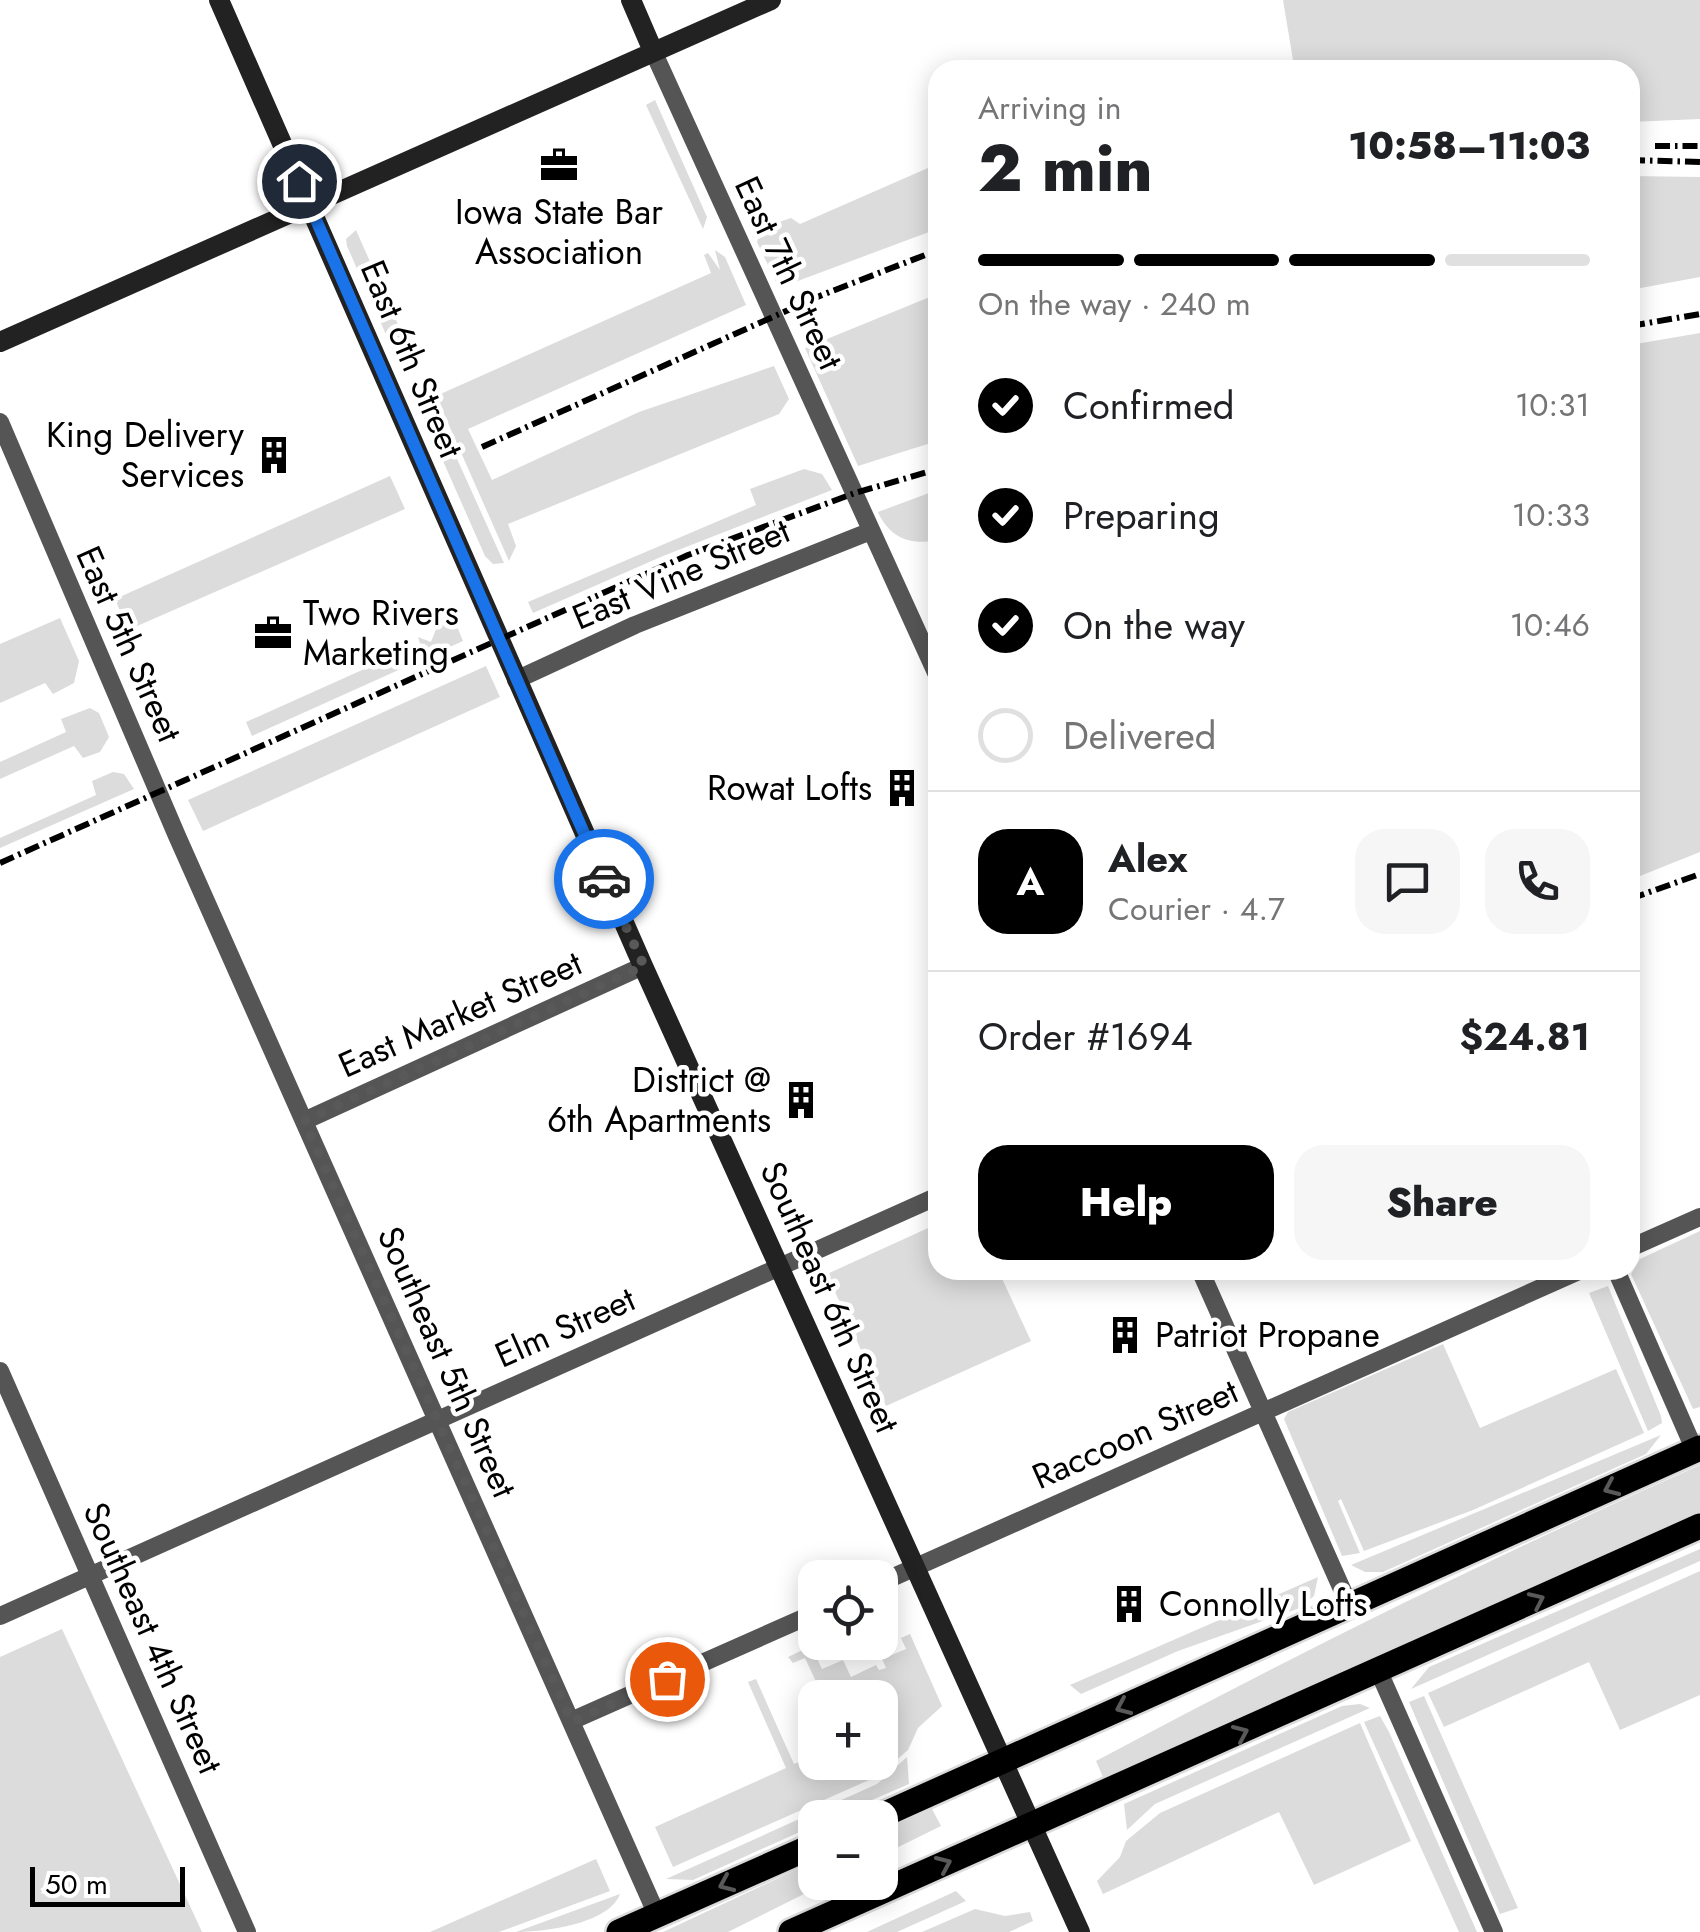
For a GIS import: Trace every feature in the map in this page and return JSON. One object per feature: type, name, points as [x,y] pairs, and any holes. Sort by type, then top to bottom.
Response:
[{"type":"main road","name":"East 6th Street","points":[[219,0],[518,685]]},
{"type":"main road","name":"East 7th Street","points":[[631,0],[653,51]]},
{"type":"main road","points":[[0,342],[771,0]]},
{"type":"main road","name":"Southeast 6th Street","points":[[518,685],[1080,1932]]},
{"type":"main road","points":[[898,1808],[1697,1449]]},
{"type":"main road","points":[[790,1932],[1700,1526]]},
{"type":"main road","points":[[619,1932],[798,1852]]},
{"type":"street","name":"East 7th Street","points":[[653,51],[928,655]]},
{"type":"street","name":"East 5th Street","points":[[0,422],[177,836]]},
{"type":"street","name":"East Vine Street","points":[[518,685],[634,625],[871,531]]},
{"type":"street","name":"Southeast 5th Street","points":[[177,836],[658,1915]]},
{"type":"street","name":"East Market Street","points":[[304,1121],[644,966]]},
{"type":"street","name":"Elm Street","points":[[0,1616],[928,1200]]},
{"type":"street","points":[[1640,1244],[1700,1217]]},
{"type":"street","points":[[1205,1280],[1349,1605]]},
{"type":"street","name":"Raccoon Street","points":[[898,1576],[1559,1280]]},
{"type":"street","points":[[1621,1280],[1697,1449]]},
{"type":"street","name":"Southeast 4th Street","points":[[0,1371],[247,1932]]},
{"type":"street","points":[[572,1722],[798,1620]]},
{"type":"street","points":[[1380,1672],[1494,1932]]},
{"type":"shaded area","points":[[1283,0],[1700,0],[1700,119],[1640,122],[1640,60],[1293,60]]},
{"type":"shaded area","points":[[655,100],[707,217],[703,229],[646,105]]},
{"type":"shaded area","points":[[928,168],[928,232],[779,288],[757,242],[761,228],[791,218],[800,224]]},
{"type":"shaded area","points":[[1640,176],[1700,177],[1700,277],[1640,288]]},
{"type":"shaded area","points":[[356,230],[416,365],[403,364],[395,355],[347,246],[346,239]]},
{"type":"shaded area","points":[[715,250],[725,257],[746,305],[468,429],[492,480],[639,412],[774,366],[789,399],[779,414],[508,524],[516,546],[509,561],[436,396],[711,273],[704,255],[708,253],[720,270]]},
{"type":"shaded area","points":[[928,298],[928,444],[858,466],[805,348]]},
{"type":"shaded area","points":[[1700,333],[1700,852],[1640,876],[1640,343]]},
{"type":"shaded area","points":[[430,399],[504,563],[493,564],[485,556],[424,418],[424,407]]},
{"type":"shaded area","points":[[804,469],[822,474],[832,490],[663,556],[533,613],[528,602],[756,505],[750,489]]},
{"type":"shaded area","points":[[390,476],[405,509],[128,630],[115,599]]},
{"type":"shaded area","points":[[928,493],[928,541],[902,538],[888,528],[878,512]]},
{"type":"shaded area","points":[[60,618],[79,661],[74,683],[53,694],[45,683],[0,703],[0,644]]},
{"type":"shaded area","points":[[438,624],[456,624],[463,641],[252,736],[246,722],[420,644],[418,637],[431,642]]},
{"type":"shaded area","points":[[486,666],[500,697],[203,831],[188,800]]},
{"type":"shaded area","points":[[90,708],[99,713],[109,737],[100,752],[83,758],[74,746],[0,779],[0,762],[66,732],[61,719]]},
{"type":"shaded area","points":[[113,772],[124,774],[134,789],[0,848],[0,838],[96,795],[92,781]]},
{"type":"shaded area","points":[[928,1228],[928,1280],[1003,1280],[1031,1341],[886,1406],[827,1274]]},
{"type":"shaded area","points":[[1700,1231],[1700,1407],[1693,1409],[1634,1280],[1640,1280],[1640,1259]]},
{"type":"shaded area","points":[[1608,1286],[1661,1416],[1662,1423],[1648,1431],[1589,1293]]},
{"type":"shaded area","points":[[1443,1344],[1480,1428],[1616,1369],[1644,1433],[1473,1510],[1364,1551],[1341,1499],[1338,1501],[1360,1553],[1342,1556],[1284,1419],[1288,1412]]},
{"type":"shaded area","points":[[1661,1435],[1646,1454],[1383,1572],[1365,1572],[1351,1565]]},
{"type":"shaded area","points":[[1700,1465],[1700,1511],[1103,1777],[1096,1761],[1170,1722],[1471,1571]]},
{"type":"shaded area","points":[[1700,1549],[1700,1561],[1411,1689],[1429,1667]]},
{"type":"shaded area","points":[[1700,1571],[1700,1695],[1620,1730],[1589,1662],[1444,1727],[1428,1693]]},
{"type":"shaded area","points":[[1318,1577],[1314,1596],[1300,1608],[1178,1651],[1081,1694],[1070,1685]]},
{"type":"shaded area","points":[[62,1629],[202,1932],[0,1932],[0,1657]]},
{"type":"shaded area","points":[[910,1634],[942,1706],[918,1728],[908,1750],[898,1759],[898,1680],[815,1680],[806,1660],[818,1660],[822,1669],[843,1660],[851,1677],[876,1665],[879,1670],[886,1668],[882,1660],[898,1660],[898,1652],[906,1649],[901,1638]]},
{"type":"shaded area","points":[[798,1652],[800,1660],[793,1663],[788,1657]]},
{"type":"shaded area","points":[[756,1679],[794,1764],[798,1762],[798,1780],[869,1780],[824,1800],[798,1800],[798,1812],[673,1867],[655,1827],[786,1768],[748,1682]]},
{"type":"shaded area","points":[[1424,1696],[1518,1908],[1500,1914],[1409,1702]]},
{"type":"shaded area","points":[[1360,1704],[1370,1708],[1155,1804],[1127,1830],[1124,1804],[1342,1706]]},
{"type":"shaded area","points":[[1380,1716],[1477,1932],[1459,1932],[1364,1722]]},
{"type":"shaded area","points":[[1360,1723],[1411,1841],[1314,1885],[1279,1812],[1103,1894],[1097,1881],[1120,1857],[1126,1841],[1160,1813]]},
{"type":"shaded area","points":[[907,1757],[909,1784],[872,1800],[841,1800],[881,1780],[898,1780],[898,1765]]},
{"type":"shaded area","points":[[932,1809],[941,1826],[898,1847],[898,1824]]},
{"type":"shaded area","points":[[798,1820],[798,1833],[693,1880],[666,1879]]},
{"type":"shaded area","points":[[596,1859],[610,1891],[499,1932],[430,1932]]},
{"type":"shaded area","points":[[798,1869],[798,1897],[728,1932],[663,1932]]},
{"type":"shaded area","points":[[956,1891],[966,1901],[897,1932],[867,1932]]},
{"type":"shaded area","points":[[620,1894],[614,1904],[590,1919],[558,1928],[516,1932]]},
{"type":"shaded area","points":[[975,1909],[1005,1916],[1030,1912],[1033,1921],[1009,1932],[922,1932]]},
{"type":"railway","points":[[1655,146],[1700,146]]},
{"type":"railway","points":[[1640,160],[1700,162]]},
{"type":"railway","points":[[482,447],[822,295],[928,254]]},
{"type":"railway","points":[[1640,324],[1700,314]]},
{"type":"railway","points":[[0,863],[688,555],[855,493],[928,472]]},
{"type":"railway","points":[[1640,895],[1700,874]]},
{"type":"way so far","points":[[604,879],[644,966],[304,1121],[572,1722],[667,1679]]},
{"type":"place","name":"Iowa State Bar Association","points":[[559,165]]},
{"type":"place","name":"King Delivery Services","points":[[274,455]]},
{"type":"place","name":"Two Rivers Marketing","points":[[273,633]]},
{"type":"place","name":"Rowat Lofts","points":[[902,788]]},
{"type":"place","name":"District @ 6th Apartments","points":[[801,1100]]},
{"type":"place","name":"Patriot Propane","points":[[1125,1335]]},
{"type":"place","name":"Connolly Lofts","points":[[1129,1604]]},
{"type":"route","points":[[299,181],[604,879]]}]
